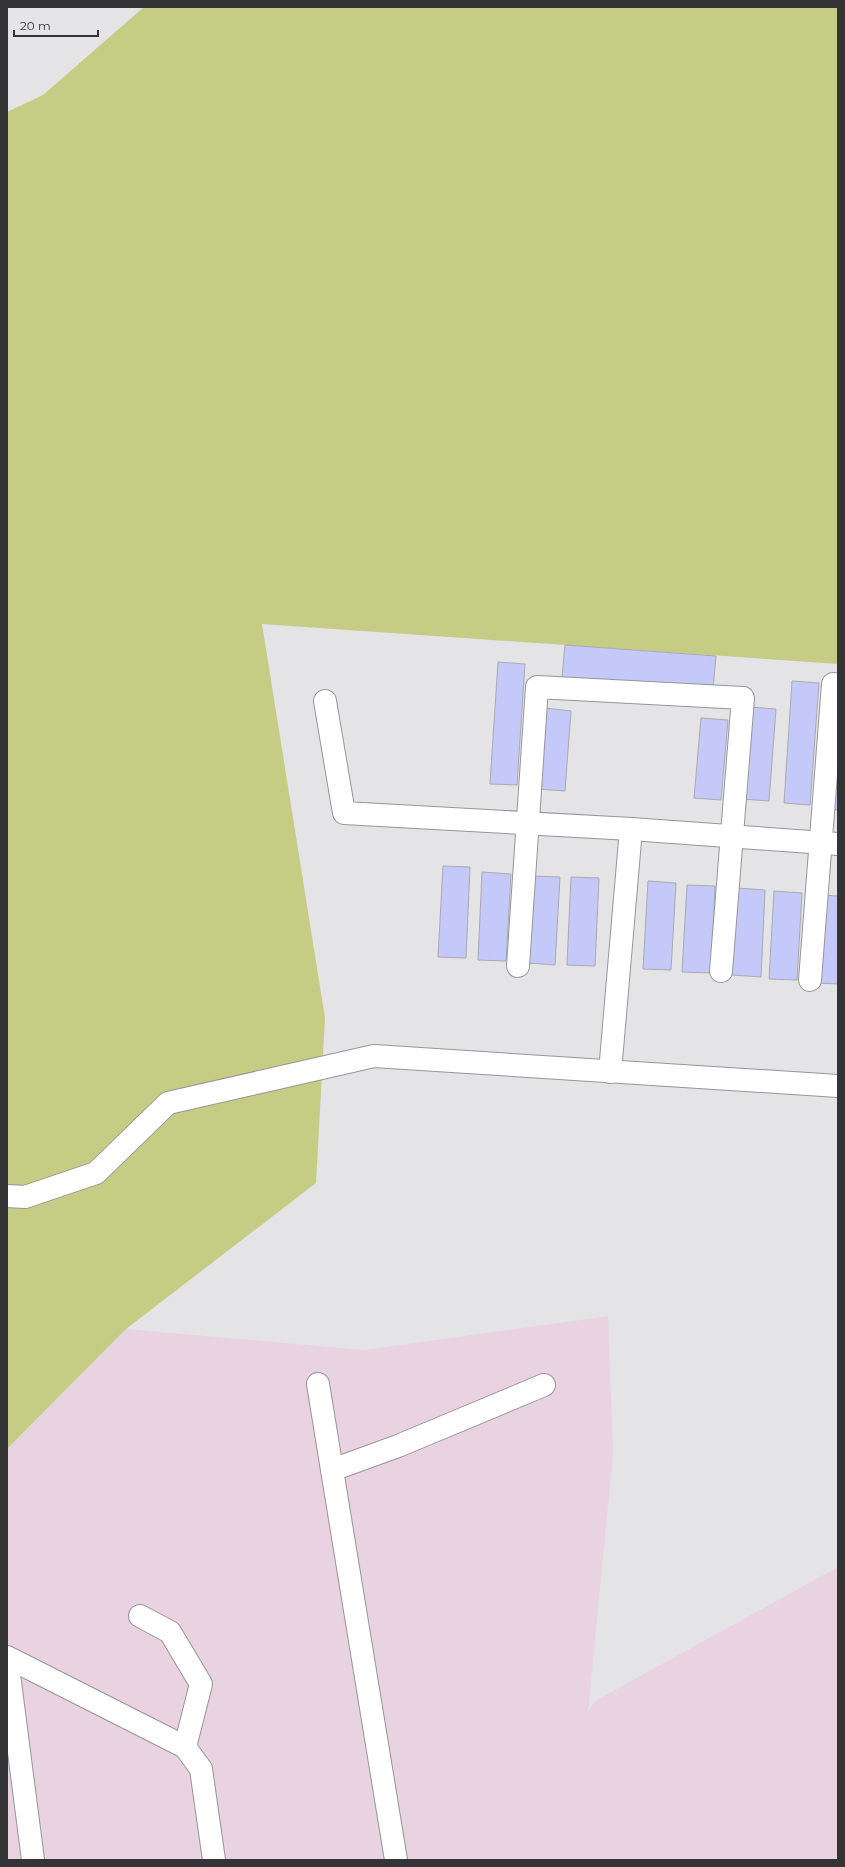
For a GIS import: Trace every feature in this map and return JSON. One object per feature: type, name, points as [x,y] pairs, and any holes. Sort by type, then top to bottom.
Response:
[{"type":"street","points":[[810,980],[829,843],[833,684]]},
{"type":"street","points":[[518,966],[537,687],[743,698],[721,971]]},
{"type":"street","points":[[325,701],[344,813],[829,843]]},
{"type":"street","points":[[610,1072],[631,830]]},
{"type":"street","points":[[7,1196],[25,1197],[96,1173],[168,1103],[374,1056],[838,1086]]},
{"type":"street","points":[[318,1384],[396,1860]]},
{"type":"street","points":[[332,1470],[398,1446],[544,1385]]},
{"type":"street","points":[[140,1616],[170,1632],[201,1684],[185,1747]]},
{"type":"street","points":[[7,1658],[185,1747],[201,1769],[214,1860]]},
{"type":"street","points":[[7,1658],[33,1860]]},
{"type":"shaded area","points":[[608,1316],[613,1454],[588,1712],[595,1701],[838,1567],[838,1860],[7,1860],[7,1449],[126,1329],[364,1350]]},
{"type":"green space","points":[[144,7],[838,7],[838,664],[262,624],[325,1018],[316,1183],[126,1329],[7,1449],[7,112],[43,95]]},
{"type":"building","points":[[565,645],[716,656],[713,689],[562,677]]},
{"type":"building","points":[[498,662],[525,664],[517,785],[490,784]]},
{"type":"building","points":[[792,681],[819,683],[810,805],[784,803]]},
{"type":"building","points":[[749,707],[776,709],[769,801],[742,799]]},
{"type":"building","points":[[544,708],[571,711],[565,791],[538,789]]},
{"type":"building","points":[[701,718],[728,720],[721,800],[694,798]]},
{"type":"building","points":[[838,744],[838,810],[829,809]]},
{"type":"building","points":[[443,866],[470,867],[466,958],[438,957]]},
{"type":"building","points":[[482,872],[511,874],[506,961],[478,960]]},
{"type":"building","points":[[532,876],[560,877],[555,965],[528,963]]},
{"type":"building","points":[[571,877],[599,878],[595,966],[567,965]]},
{"type":"building","points":[[648,881],[676,883],[671,970],[643,969]]},
{"type":"building","points":[[687,885],[715,886],[711,973],[682,972]]},
{"type":"building","points":[[737,888],[765,890],[761,977],[732,975]]},
{"type":"building","points":[[774,891],[802,893],[797,980],[769,979]]},
{"type":"building","points":[[822,895],[838,896],[838,984],[817,983]]}]
